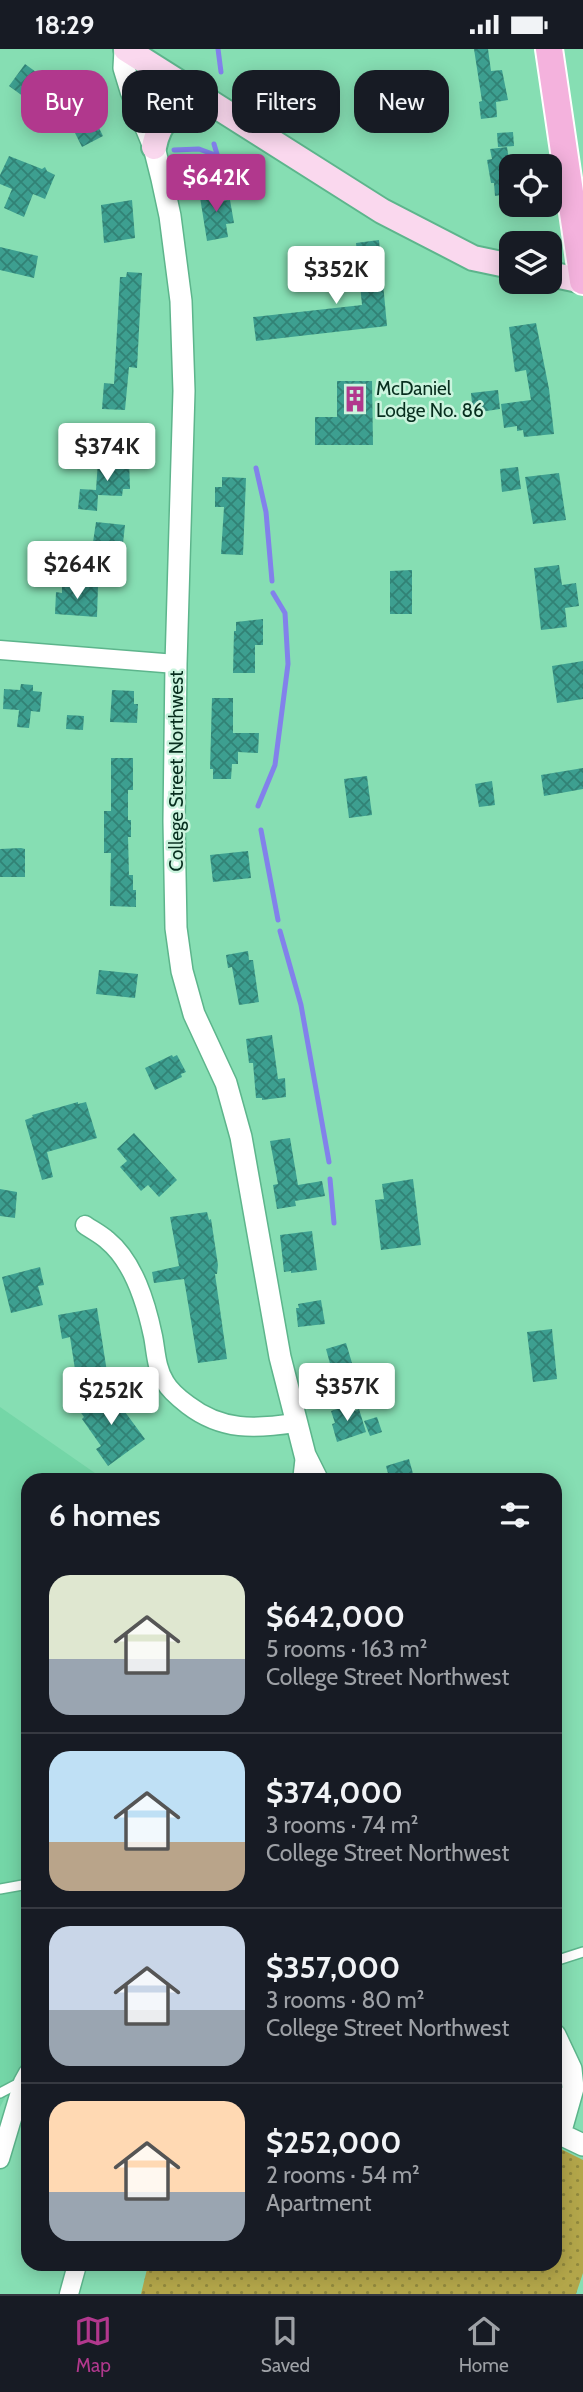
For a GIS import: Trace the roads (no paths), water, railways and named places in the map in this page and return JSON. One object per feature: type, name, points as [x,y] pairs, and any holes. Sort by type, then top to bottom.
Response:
[{"type":"main road","points":[[126,49],[160,70]]},
{"type":"main road","points":[[550,49],[583,281],[562,277]]},
{"type":"main road","points":[[218,107],[382,211],[473,258],[499,263]]},
{"type":"main road","points":[[154,147],[157,133]]},
{"type":"street","name":"College Street Northwest","points":[[126,49],[124,68],[154,147],[170,216],[181,300],[184,437],[176,664],[176,928],[182,971],[194,1014],[226,1083],[241,1137],[278,1345],[295,1423],[314,1473]]},
{"type":"street","points":[[0,650],[176,664]]},
{"type":"street","points":[[85,1225],[108,1241],[124,1259],[145,1307],[157,1361],[165,1383],[181,1400],[216,1423],[239,1427],[295,1423]]},
{"type":"street","points":[[303,1473],[305,1455]]},
{"type":"street","points":[[562,2051],[570,2069],[573,2088],[562,2118]]},
{"type":"street","points":[[0,2159],[21,2094]]},
{"type":"street","points":[[562,2134],[583,2145]]},
{"type":"street","points":[[69,2294],[75,2271]]},
{"type":"lane","points":[[0,1889],[21,1885]]},
{"type":"lane","points":[[562,1959],[583,1952]]},
{"type":"lane","points":[[0,2093],[21,2082]]},
{"type":"waterway","points":[[218,49],[221,72]]},
{"type":"waterway","points":[[214,144],[222,171]]},
{"type":"waterway","points":[[174,150],[199,149],[218,156]]},
{"type":"waterway","points":[[256,468],[266,512],[272,581]]},
{"type":"waterway","points":[[258,806],[275,765],[288,664],[285,613],[273,593]]},
{"type":"waterway","points":[[261,830],[278,920]]},
{"type":"waterway","points":[[280,931],[301,1005],[329,1162]]},
{"type":"waterway","points":[[330,1179],[334,1223]]},
{"type":"place","name":"McDaniel Lodge No. 86","points":[[355,399]]}]
